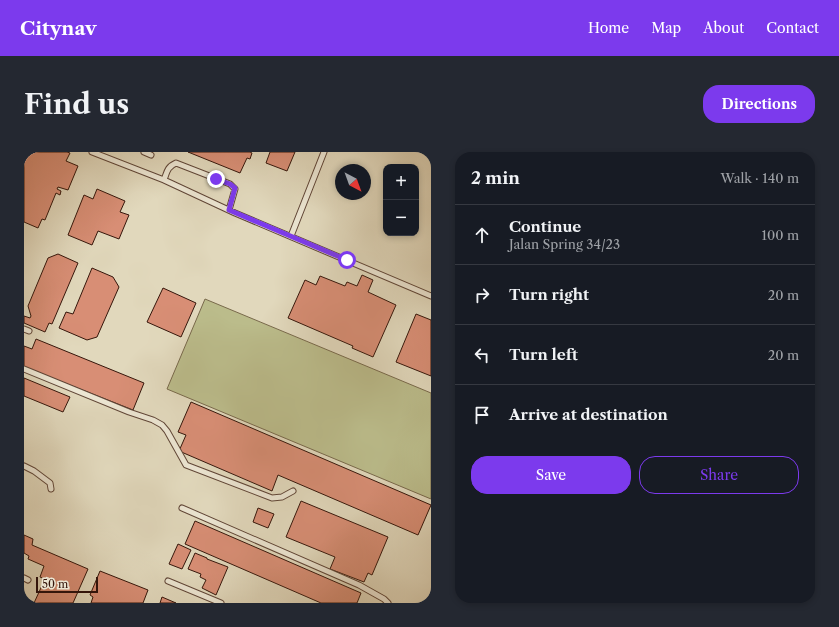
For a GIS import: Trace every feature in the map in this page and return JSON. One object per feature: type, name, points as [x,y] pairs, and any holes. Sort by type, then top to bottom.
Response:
[{"type":"lane","points":[[92,152],[164,180],[229,210],[431,296]]},
{"type":"lane","points":[[144,152],[151,155]]},
{"type":"lane","points":[[291,236],[324,152]]},
{"type":"lane","points":[[164,180],[170,165],[176,163],[230,184],[235,188],[235,192],[229,210]]},
{"type":"lane","points":[[24,369],[129,412],[153,420],[162,425],[186,465],[272,498],[282,497],[293,491]]},
{"type":"lane","points":[[24,466],[34,471],[50,483],[51,489]]},
{"type":"lane","points":[[182,508],[359,586],[384,599],[388,603]]},
{"type":"lane","points":[[168,581],[221,603]]},
{"type":"green space","points":[[205,299],[431,393],[431,499],[167,389]]},
{"type":"building","points":[[24,152],[67,152],[70,153],[66,161],[78,166],[68,190],[58,187],[57,189],[61,191],[60,195],[56,193],[45,220],[42,219],[38,228],[24,222]]},
{"type":"building","points":[[188,152],[252,153],[250,159],[247,158],[240,173]]},
{"type":"building","points":[[270,152],[295,152],[287,171],[266,163]]},
{"type":"building","points":[[97,189],[125,201],[120,212],[129,215],[119,239],[98,231],[92,245],[68,235],[84,195],[93,199]]},
{"type":"building","points":[[58,254],[78,263],[52,324],[49,323],[45,332],[24,323],[24,316],[30,318],[31,316],[28,306],[48,258]]},
{"type":"building","points":[[92,268],[113,277],[119,287],[97,337],[87,340],[59,328],[66,312],[73,314]]},
{"type":"building","points":[[362,275],[373,280],[368,292],[396,305],[373,357],[352,348],[353,346],[288,318],[305,280],[316,285],[320,276],[345,286],[347,282],[357,286]]},
{"type":"building","points":[[163,288],[196,303],[181,337],[147,322]]},
{"type":"building","points":[[416,314],[431,320],[431,376],[396,362]]},
{"type":"building","points":[[36,339],[144,383],[133,410],[24,367],[24,346],[32,349]]},
{"type":"building","points":[[24,378],[70,397],[63,412],[24,396]]},
{"type":"building","points":[[191,402],[431,505],[418,535],[278,475],[272,491],[179,451],[186,435],[178,432]]},
{"type":"building","points":[[301,501],[388,537],[372,575],[368,573],[364,582],[330,569],[335,557],[286,537]]},
{"type":"building","points":[[258,508],[274,514],[268,528],[253,522]]},
{"type":"building","points":[[195,521],[361,593],[357,603],[321,603],[185,544]]},
{"type":"building","points":[[24,535],[33,539],[32,545],[88,569],[73,603],[34,603],[45,579],[40,577],[44,566],[28,559],[29,556],[24,553]]},
{"type":"building","points":[[178,544],[191,550],[182,569],[169,564]]},
{"type":"building","points":[[195,553],[228,567],[216,595],[202,588],[206,580],[200,577],[201,574],[188,569]]},
{"type":"building","points":[[100,571],[148,590],[143,603],[91,603],[93,597],[90,595]]},
{"type":"building","points":[[162,597],[176,603],[160,603]]},
{"type":"route","points":[[216,179],[230,184],[235,188],[229,210],[347,260]]}]
